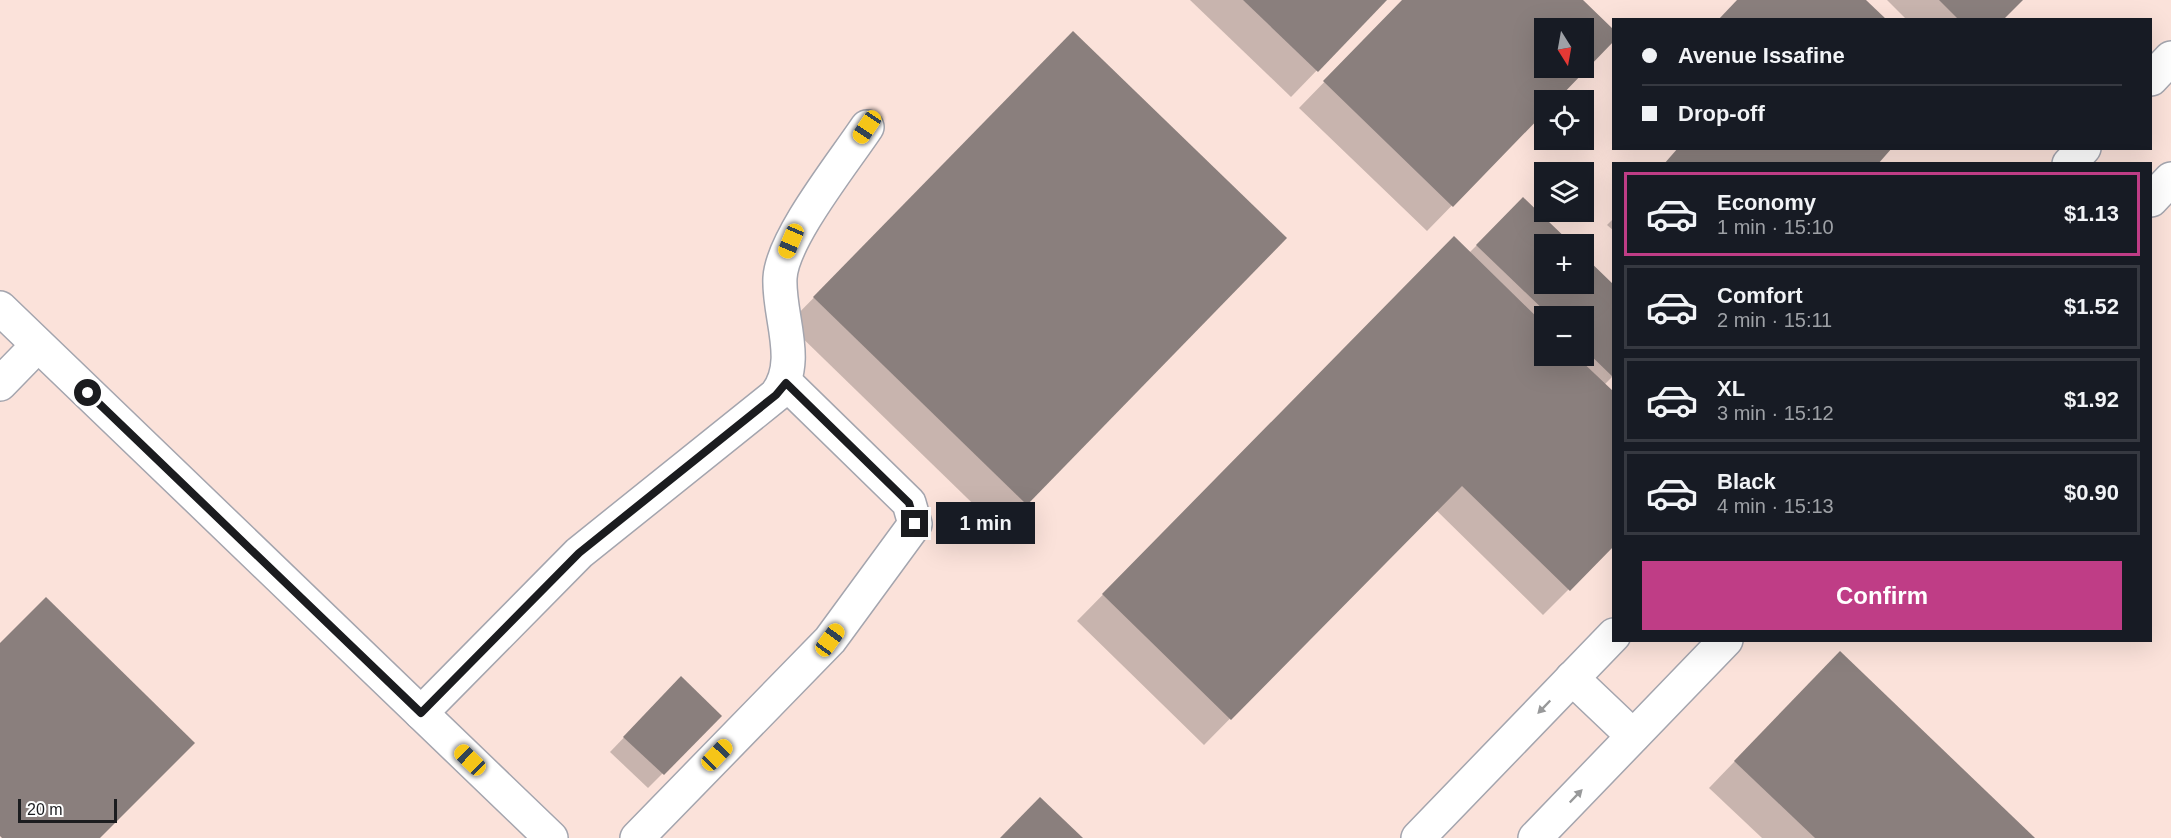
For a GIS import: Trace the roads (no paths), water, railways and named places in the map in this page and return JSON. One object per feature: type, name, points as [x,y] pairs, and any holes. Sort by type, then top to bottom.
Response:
[{"type":"street","points":[[2152,78],[2171,58]]},
{"type":"street","points":[[421,713],[579,553],[776,395],[786,383],[788,358],[780,279],[786,253],[791,241],[867,127]]},
{"type":"street","points":[[2071,162],[2082,150]]},
{"type":"street","points":[[2152,199],[2171,179]]},
{"type":"street","points":[[0,308],[551,838]]},
{"type":"street","points":[[0,384],[38,345]]},
{"type":"street","points":[[637,838],[830,640],[915,524],[909,503],[786,383]]},
{"type":"street","points":[[1418,838],[1612,636]]},
{"type":"street","points":[[1535,838],[1723,642]]},
{"type":"street","points":[[1572,678],[1634,736]]}]
